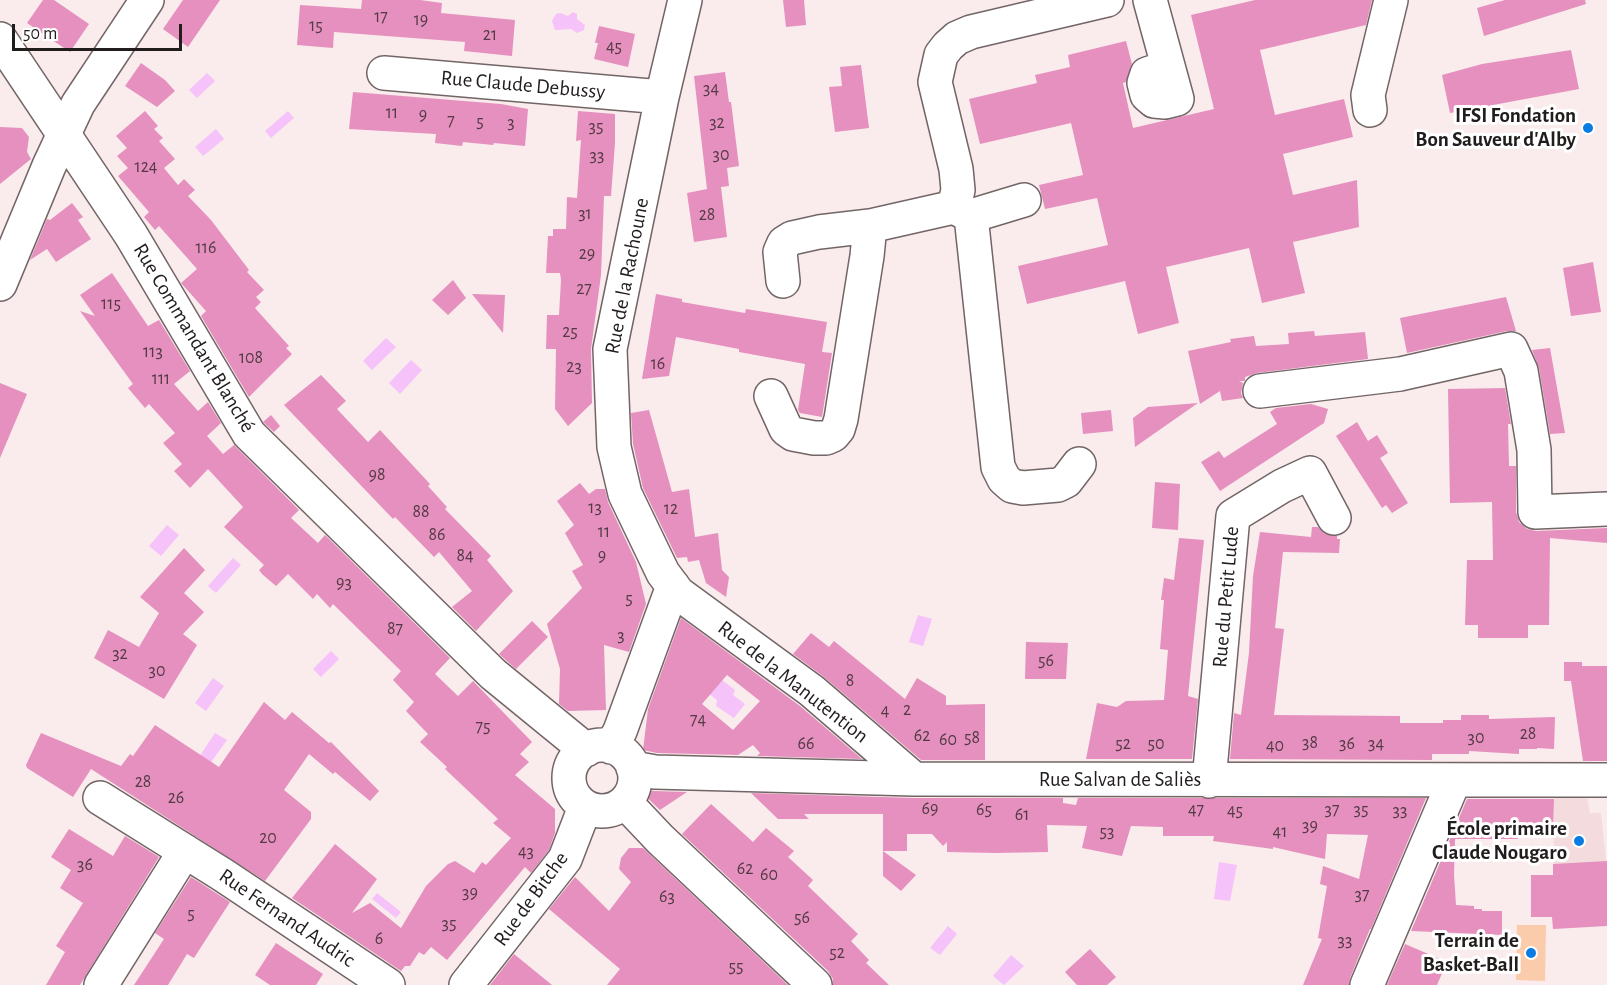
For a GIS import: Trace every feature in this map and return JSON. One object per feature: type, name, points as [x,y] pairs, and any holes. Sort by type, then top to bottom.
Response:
[{"type":"street","points":[[0,284],[63,133],[78,104],[147,0]]},
{"type":"street","name":"Rue de la Rachoune","points":[[673,586],[663,573],[625,494],[614,447],[610,349],[662,97],[685,0]]},
{"type":"street","points":[[1079,464],[1066,481],[1023,488],[1012,486],[1004,479],[999,467],[956,169],[935,82],[941,55],[957,38],[971,32],[1107,0]]},
{"type":"street","points":[[1150,0],[1168,67]]},
{"type":"street","points":[[1370,110],[1368,94],[1391,0]]},
{"type":"street","name":"Rue Commandant Blanché","points":[[0,39],[131,235],[249,434],[493,674],[610,755]]},
{"type":"street","name":"Rue Claude Debussy","points":[[384,73],[662,97]]},
{"type":"street","points":[[783,281],[780,252],[784,243],[792,238],[1024,200]]},
{"type":"street","points":[[771,396],[786,429],[794,434],[826,438],[838,429],[870,226]]},
{"type":"street","points":[[1260,391],[1400,374],[1511,349],[1521,371],[1534,450],[1535,512],[1607,509]]},
{"type":"street","name":"Rue du Petit Lude","points":[[1209,781],[1233,516],[1282,486],[1310,473],[1334,518]]},
{"type":"street","points":[[610,755],[673,586]]},
{"type":"street","name":"Rue de la Manutention","points":[[673,586],[678,593],[812,691],[914,779]]},
{"type":"street","points":[[610,755],[634,786],[625,802],[616,808],[606,811],[585,807],[576,799],[571,789],[569,778],[571,767],[577,757],[610,755]]},
{"type":"street","name":"Rue Salvan de Saliès","points":[[610,755],[655,772],[914,779],[1607,780]]},
{"type":"street","points":[[1367,985],[1454,781]]},
{"type":"street","name":"Rue Fernand Audric","points":[[100,798],[185,851],[388,985]]},
{"type":"street","points":[[625,802],[660,839],[815,985]]},
{"type":"street","name":"Rue de Bitche","points":[[466,985],[565,859],[585,807]]},
{"type":"street","points":[[101,985],[185,851]]},
{"type":"shaded area","points":[[573,12],[577,14],[577,19],[585,25],[584,30],[577,33],[571,29],[555,30],[552,21],[556,14],[568,16]]},
{"type":"shaded area","points":[[207,73],[215,81],[197,98],[189,90]]},
{"type":"shaded area","points":[[288,111],[294,118],[271,138],[265,131]]},
{"type":"shaded area","points":[[216,129],[224,139],[203,156],[195,147]]},
{"type":"shaded area","points":[[386,338],[396,347],[372,370],[363,361]]},
{"type":"shaded area","points":[[411,360],[422,370],[400,394],[389,383]]},
{"type":"shaded area","points":[[167,525],[179,535],[161,556],[149,546]]},
{"type":"shaded area","points":[[233,558],[241,565],[216,593],[208,586]]},
{"type":"shaded area","points":[[918,615],[932,619],[923,646],[909,642]]},
{"type":"shaded area","points":[[331,651],[339,659],[321,677],[313,669]]},
{"type":"shaded area","points":[[717,676],[735,690],[733,695],[745,704],[734,718],[716,706],[717,700],[707,692]]},
{"type":"shaded area","points":[[213,678],[224,686],[206,711],[195,703]]},
{"type":"shaded area","points":[[215,733],[227,740],[209,765],[199,757]]},
{"type":"shaded area","name":"École primaire Claude Nougaro","points":[[1554,796],[1587,796],[1590,813],[1601,813],[1607,869],[1607,925],[1553,929]]},
{"type":"shaded area","points":[[1219,862],[1237,865],[1230,901],[1214,899]]},
{"type":"shaded area","points":[[377,893],[401,912],[396,918],[372,899]]},
{"type":"shaded area","name":"Terrain de Basket-Ball","points":[[1517,925],[1546,925],[1545,981],[1516,980]]},
{"type":"shaded area","points":[[948,926],[957,934],[940,955],[930,948]]},
{"type":"shaded area","points":[[1011,955],[1024,966],[1004,985],[993,976]]},
{"type":"building","points":[[43,0],[54,0],[89,24],[70,52],[27,23]]},
{"type":"building","points":[[183,0],[220,0],[188,47],[163,29]]},
{"type":"building","points":[[362,0],[420,0],[442,3],[441,13],[515,20],[512,56],[464,51],[465,42],[334,32],[333,48],[297,45],[300,5],[361,9]]},
{"type":"building","points":[[783,0],[804,0],[806,25],[786,27]]},
{"type":"building","points":[[1255,0],[1372,0],[1366,25],[1260,50],[1275,115],[1344,99],[1353,137],[1283,154],[1293,195],[1357,180],[1359,227],[1293,242],[1305,293],[1262,303],[1249,248],[1166,267],[1179,323],[1138,334],[1125,281],[1027,304],[1018,266],[1108,245],[1097,198],[1045,209],[1039,185],[1083,175],[1071,123],[980,144],[969,99],[1037,83],[1035,75],[1070,67],[1068,55],[1126,41],[1132,64],[1126,82],[1123,83],[1133,128],[1214,109],[1191,15]]},
{"type":"building","points":[[1505,0],[1585,0],[1586,4],[1484,36],[1477,8]]},
{"type":"building","points":[[599,26],[635,34],[628,67],[594,59]]},
{"type":"building","points":[[1571,50],[1579,89],[1450,113],[1442,75],[1482,64]]},
{"type":"building","points":[[141,63],[165,80],[175,91],[157,107],[125,86]]},
{"type":"building","points":[[861,65],[869,128],[835,132],[829,87],[842,86],[840,67]]},
{"type":"building","points":[[725,72],[739,166],[727,168],[729,186],[721,187],[727,237],[694,242],[687,193],[707,189],[694,76]]},
{"type":"building","points":[[353,92],[501,104],[528,109],[525,146],[463,142],[462,146],[435,143],[436,134],[349,129]]},
{"type":"building","points":[[145,111],[158,126],[154,129],[163,138],[159,141],[175,159],[164,168],[178,185],[184,179],[195,190],[188,196],[211,220],[249,270],[247,272],[264,290],[256,297],[261,302],[255,308],[289,346],[286,348],[292,354],[249,397],[201,316],[206,311],[181,283],[197,269],[159,226],[155,230],[144,217],[149,212],[118,176],[128,168],[117,156],[127,148],[116,136]]},
{"type":"building","points":[[578,111],[615,114],[615,143],[611,196],[604,196],[601,275],[591,349],[592,403],[568,426],[555,409],[556,349],[546,349],[547,315],[559,315],[560,273],[546,273],[548,236],[553,236],[553,229],[566,229],[567,197],[577,198],[581,140],[576,141]]},
{"type":"building","points":[[0,127],[22,128],[29,137],[27,152],[31,159],[0,184]]},
{"type":"building","points":[[72,203],[83,217],[78,220],[91,239],[56,262],[47,249],[30,260],[47,219],[50,220]]},
{"type":"building","points":[[1593,262],[1601,312],[1571,316],[1563,268]]},
{"type":"building","points":[[112,273],[148,326],[159,320],[190,371],[174,384],[198,411],[208,402],[221,423],[207,436],[223,454],[234,445],[299,510],[291,518],[318,543],[325,535],[450,658],[435,674],[458,696],[473,681],[532,742],[520,754],[529,762],[515,775],[555,809],[555,833],[549,850],[531,873],[525,867],[447,960],[431,947],[424,955],[419,952],[410,966],[405,966],[401,971],[292,898],[335,844],[377,879],[352,913],[370,903],[401,928],[426,886],[448,864],[455,861],[474,873],[482,862],[486,865],[511,838],[493,823],[498,819],[420,742],[428,734],[406,711],[414,702],[393,680],[401,671],[333,604],[330,608],[317,594],[313,599],[288,574],[276,586],[262,574],[259,570],[264,565],[224,527],[243,507],[208,469],[190,488],[174,471],[182,464],[163,443],[175,433],[149,404],[145,408],[128,388],[133,384],[80,311],[95,316],[80,295]]},
{"type":"building","points":[[453,280],[466,298],[448,315],[432,300]]},
{"type":"building","points":[[472,294],[505,295],[503,333]]},
{"type":"building","points":[[656,294],[682,299],[682,302],[745,313],[746,309],[827,322],[822,352],[832,353],[822,417],[800,413],[798,410],[805,364],[739,352],[739,349],[676,337],[669,376],[642,379]]},
{"type":"building","points":[[1506,297],[1516,331],[1407,353],[1400,318]]},
{"type":"building","points":[[1314,331],[1315,336],[1365,332],[1368,359],[1257,373],[1245,377],[1245,381],[1239,381],[1243,383],[1241,393],[1243,398],[1222,401],[1220,391],[1200,404],[1188,351],[1231,342],[1230,339],[1254,336],[1256,346],[1289,344],[1288,333]]},
{"type":"building","points":[[1550,348],[1565,433],[1550,434],[1539,368],[1532,350]]},
{"type":"building","points":[[321,375],[346,401],[337,409],[368,442],[380,430],[430,484],[428,486],[447,507],[445,509],[491,556],[487,560],[513,591],[476,631],[452,607],[472,591],[439,552],[434,557],[395,517],[393,519],[284,405]]},
{"type":"building","points":[[0,383],[27,394],[0,458]]},
{"type":"building","points":[[1505,388],[1511,424],[1508,424],[1509,466],[1516,466],[1516,512],[1519,522],[1527,529],[1536,531],[1607,528],[1607,543],[1550,538],[1549,625],[1528,625],[1528,638],[1478,638],[1478,625],[1465,625],[1467,560],[1493,560],[1492,502],[1450,503],[1448,389]]},
{"type":"building","points":[[1198,403],[1135,447],[1133,418],[1148,407]]},
{"type":"building","points":[[1311,404],[1328,409],[1324,423],[1220,491],[1201,462],[1219,451],[1224,458],[1277,424],[1270,412],[1276,408]]},
{"type":"building","points":[[649,410],[672,492],[689,489],[695,537],[718,533],[722,570],[729,577],[726,597],[706,583],[699,560],[688,562],[687,557],[677,558],[643,488],[633,444],[631,413]]},
{"type":"building","points":[[1111,410],[1113,431],[1083,434],[1081,413]]},
{"type":"building","points":[[271,415],[280,426],[274,432],[263,422]]},
{"type":"building","points":[[1357,422],[1368,441],[1377,435],[1388,453],[1380,458],[1408,503],[1392,513],[1386,505],[1382,508],[1336,436]]},
{"type":"building","points":[[1155,482],[1180,484],[1178,530],[1152,528]]},
{"type":"building","points":[[580,483],[589,494],[596,489],[605,489],[608,502],[636,562],[646,604],[629,652],[604,645],[606,710],[568,711],[559,704],[560,669],[547,624],[582,588],[572,571],[583,565],[565,533],[574,525],[557,501]]},
{"type":"building","points":[[1312,527],[1318,527],[1325,534],[1337,536],[1337,539],[1340,539],[1339,553],[1283,552],[1275,628],[1284,629],[1274,715],[1400,716],[1400,723],[1443,723],[1443,720],[1461,720],[1461,715],[1489,715],[1489,719],[1555,717],[1554,749],[1519,749],[1519,754],[1469,751],[1469,754],[1432,754],[1432,760],[1230,759],[1234,713],[1241,715],[1249,653],[1253,576],[1260,532],[1311,537]]},
{"type":"building","points":[[1179,538],[1204,540],[1188,696],[1198,699],[1192,759],[1086,759],[1097,703],[1117,707],[1126,701],[1164,700],[1168,650],[1160,649],[1164,600],[1161,600],[1164,578],[1174,580]]},
{"type":"building","points":[[184,548],[205,570],[184,593],[204,612],[183,634],[197,645],[164,699],[94,658],[108,630],[139,647],[159,613],[140,597]]},
{"type":"building","points":[[681,618],[800,706],[862,759],[757,756],[760,753],[753,745],[738,755],[657,753],[643,750],[648,709]],"holes":[[[727,675],[760,701],[733,730],[702,704]]]},
{"type":"building","points":[[532,621],[548,637],[516,669],[499,654]]},
{"type":"building","points":[[811,633],[829,647],[834,641],[905,699],[917,678],[946,696],[946,705],[985,704],[985,760],[921,760],[824,677],[793,654]]},
{"type":"building","points":[[1026,642],[1068,643],[1066,679],[1025,679]]},
{"type":"building","points":[[1564,662],[1582,662],[1582,666],[1607,666],[1607,761],[1583,761],[1571,681],[1564,681]]},
{"type":"building","points":[[264,702],[285,720],[292,712],[329,743],[331,742],[379,791],[370,801],[309,754],[284,790],[311,812],[311,819],[265,881],[91,769],[73,797],[27,768],[26,765],[41,733],[121,766],[130,754],[133,756],[155,725],[219,767]]},
{"type":"building","points":[[637,788],[654,791],[687,792],[660,810]]},
{"type":"building","points":[[751,793],[914,798],[1063,798],[1063,803],[1076,805],[1078,798],[1426,798],[1370,929],[1349,985],[1303,985],[1322,939],[1318,938],[1327,886],[1320,884],[1323,866],[1359,879],[1368,835],[1327,834],[1325,859],[1273,847],[1273,849],[1213,841],[1214,836],[1163,836],[1163,827],[1131,826],[1122,856],[1082,848],[1087,826],[1047,825],[1048,852],[947,852],[947,842],[943,846],[932,834],[907,834],[907,851],[883,851],[883,814],[804,814],[809,819],[778,819]]},
{"type":"building","points":[[1467,799],[1554,799],[1553,835],[1518,835],[1518,839],[1455,839],[1456,905],[1474,906],[1474,909],[1482,909],[1482,911],[1502,911],[1502,935],[1411,931]]},
{"type":"building","points":[[711,804],[753,842],[766,828],[794,851],[788,857],[813,880],[808,886],[858,934],[851,941],[869,960],[866,963],[889,985],[833,985],[833,979],[828,971],[682,834]]},
{"type":"building","points":[[69,829],[113,856],[125,836],[159,857],[80,985],[46,985],[65,952],[56,946],[83,903],[60,888],[71,870],[51,857]]},
{"type":"building","points":[[629,848],[643,848],[788,985],[607,985],[620,969],[549,909],[575,877],[609,911],[631,882],[619,869],[621,858]]},
{"type":"building","points":[[883,851],[916,875],[901,891],[883,876]]},
{"type":"building","points":[[1607,861],[1607,926],[1553,929],[1552,917],[1531,917],[1531,875],[1553,875],[1553,864]]},
{"type":"building","points":[[191,877],[230,902],[194,958],[187,954],[168,985],[134,985],[164,939],[155,933]]},
{"type":"building","points":[[276,943],[323,974],[316,985],[270,985],[255,975]]},
{"type":"building","points":[[1405,944],[1447,962],[1437,985],[1387,985]]},
{"type":"building","points":[[1090,949],[1116,977],[1107,985],[1077,985],[1065,972]]},
{"type":"building","points":[[514,954],[552,985],[490,985]]},
{"type":"place","name":"IFSI Fondation Bon Sauveur d'Alby","points":[[1588,128]]},
{"type":"place","name":"École primaire Claude Nougaro","points":[[1579,841]]},
{"type":"place","name":"Terrain de Basket-Ball","points":[[1531,953]]}]
